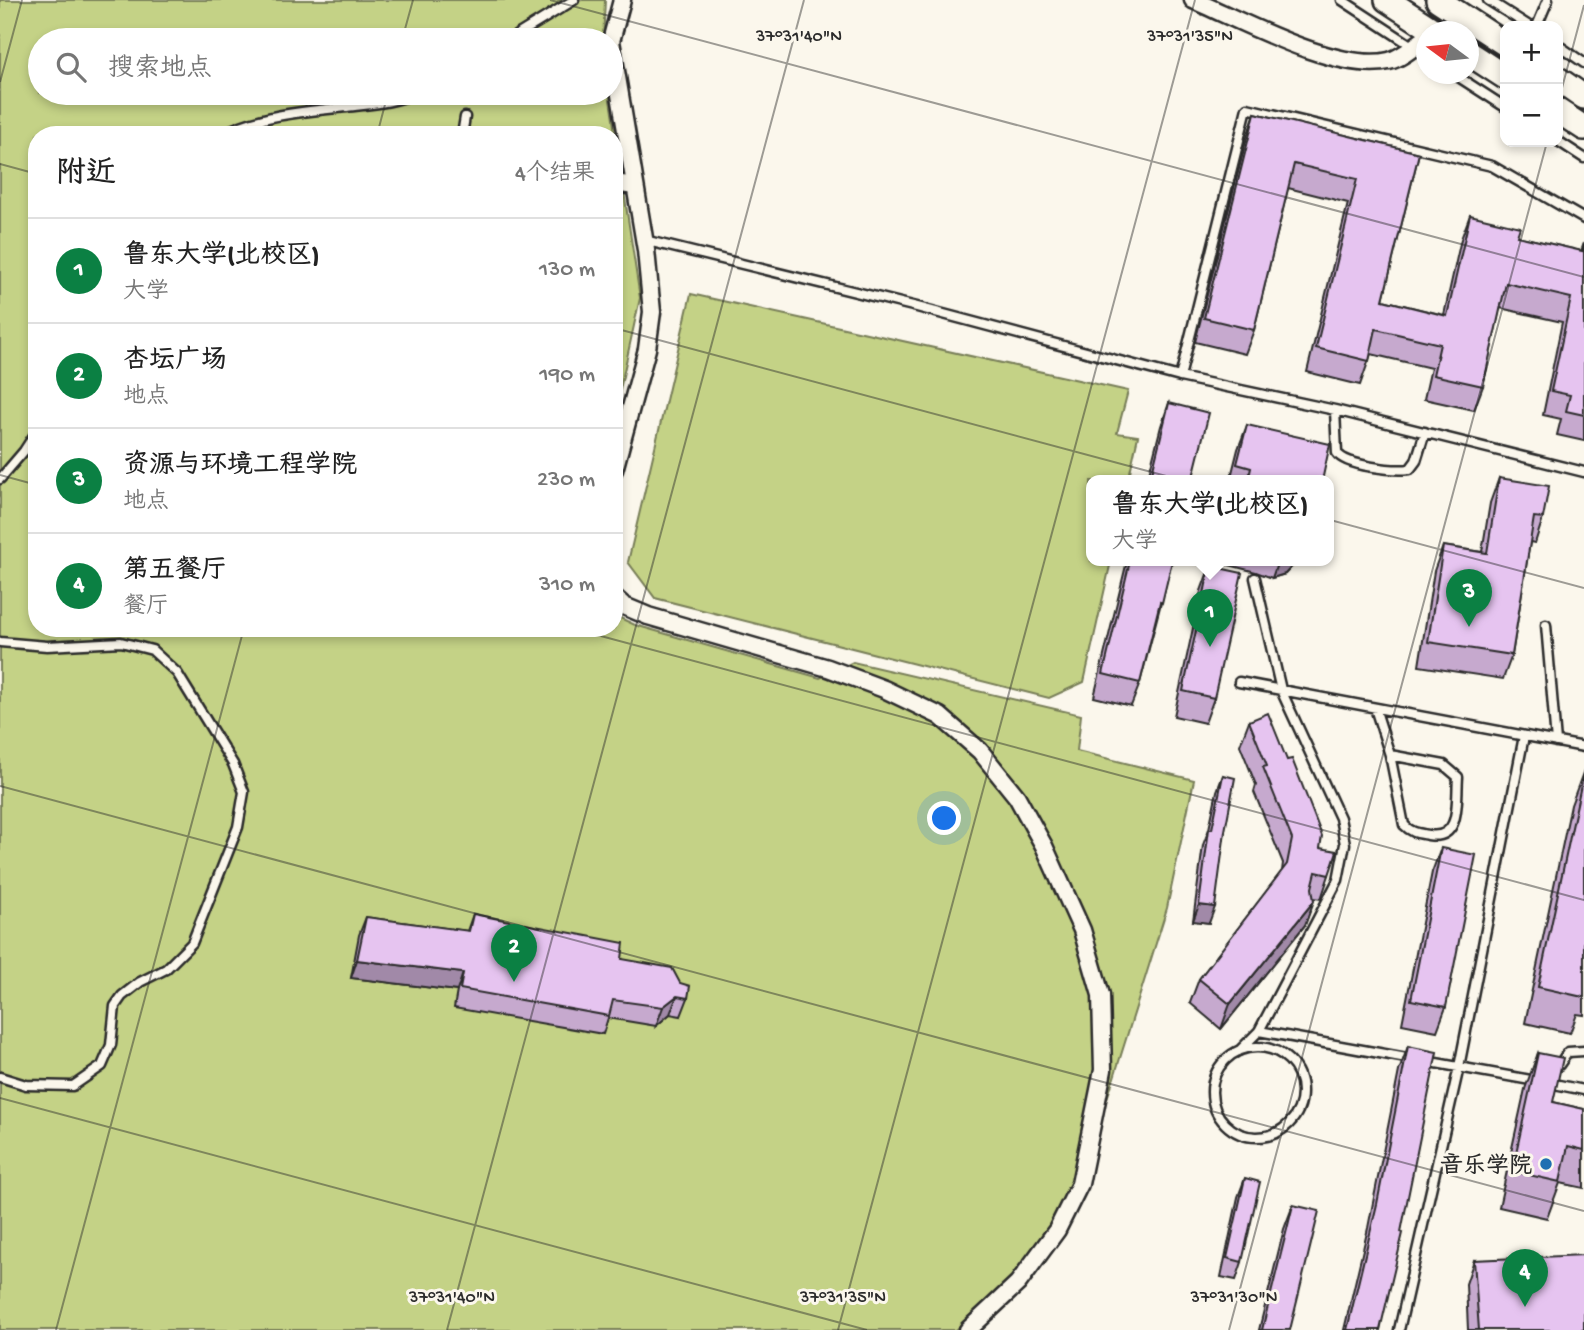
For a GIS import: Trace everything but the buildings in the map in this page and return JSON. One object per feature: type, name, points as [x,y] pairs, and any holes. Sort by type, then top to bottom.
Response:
[{"type":"main road","points":[[1387,0],[1419,21]]},
{"type":"main road","points":[[1438,0],[1500,41]]},
{"type":"main road","points":[[1479,60],[1500,74]]},
{"type":"main road","points":[[1563,82],[1584,97]]},
{"type":"main road","points":[[1563,114],[1584,128]]},
{"type":"street","points":[[614,28],[622,0]]},
{"type":"street","points":[[1193,0],[1288,41],[1349,62],[1391,61],[1416,45]]},
{"type":"street","points":[[622,105],[644,240],[652,312],[647,349],[623,437]]},
{"type":"street","points":[[623,184],[635,186]]},
{"type":"street","points":[[623,605],[648,616],[828,668],[940,716],[988,760],[1017,797],[1044,846],[1082,930],[1101,995],[1103,1070],[1080,1184],[1058,1230],[1018,1283],[968,1330]]},
{"type":"lane","points":[[528,28],[574,0]]},
{"type":"lane","points":[[1342,0],[1416,48]]},
{"type":"lane","points":[[1488,0],[1521,21]]},
{"type":"lane","points":[[1539,21],[1548,0]]},
{"type":"lane","points":[[1563,48],[1584,63]]},
{"type":"lane","points":[[1469,84],[1500,104]]},
{"type":"lane","points":[[240,126],[298,112],[367,105]]},
{"type":"lane","points":[[1180,377],[1247,108],[1492,166],[1584,219]]},
{"type":"lane","points":[[464,126],[465,117]]},
{"type":"lane","points":[[1563,144],[1584,158]]},
{"type":"lane","points":[[644,240],[917,307],[1180,377],[1335,410],[1584,472]]},
{"type":"lane","points":[[1335,410],[1337,453],[1346,462],[1410,469],[1416,460],[1425,432]]},
{"type":"lane","points":[[0,479],[28,445]]},
{"type":"lane","points":[[1239,1051],[1261,1048],[1281,1054],[1289,1061],[1300,1079],[1302,1090],[1298,1111],[1292,1121],[1275,1134],[1254,1137],[1234,1131],[1219,1115],[1214,1105],[1212,1095],[1217,1074],[1230,1057],[1259,1031],[1338,880],[1345,844],[1340,818],[1281,690],[1255,578]]},
{"type":"lane","points":[[1546,625],[1556,742]]},
{"type":"lane","points":[[0,642],[47,646],[121,642],[152,650],[177,673],[233,764],[244,792],[238,827],[192,943],[166,969],[140,982],[122,996],[115,1006],[111,1045],[102,1066],[74,1086],[26,1085],[0,1077]]},
{"type":"lane","points":[[1239,682],[1584,747]]},
{"type":"lane","points":[[1375,708],[1390,755],[1404,825],[1411,832],[1438,837],[1447,835],[1453,826],[1458,777],[1444,765],[1390,755]]},
{"type":"lane","points":[[1399,1330],[1459,1067],[1524,736]]},
{"type":"lane","points":[[1259,1031],[1584,1090]]},
{"type":"lane","points":[[1550,1084],[1568,1052],[1584,1051]]},
{"type":"green space","points":[[0,0],[605,0],[604,28],[28,28],[28,105],[611,105],[614,126],[28,126],[28,637],[623,637],[623,619],[820,678],[853,662],[1081,715],[1077,751],[1194,780],[1167,908],[1111,1087],[1073,1194],[1006,1284],[956,1330],[0,1330]]},
{"type":"green space","points":[[623,186],[640,298],[623,376]]},
{"type":"green space","points":[[691,294],[1128,391],[1117,433],[1138,436],[1129,475],[1086,475],[1086,566],[1110,566],[1084,682],[1049,698],[655,598],[628,562]]},
{"type":"place","name":"资源与环境工程学院","points":[[1469,627]]},
{"type":"place","name":"鲁东大学(北校区)","points":[[1210,647]]},
{"type":"place","name":"杏坛广场","points":[[514,982]]},
{"type":"place","name":"音乐学院","points":[[1546,1164]]},
{"type":"place","name":"第五餐厅","points":[[1525,1307]]}]
